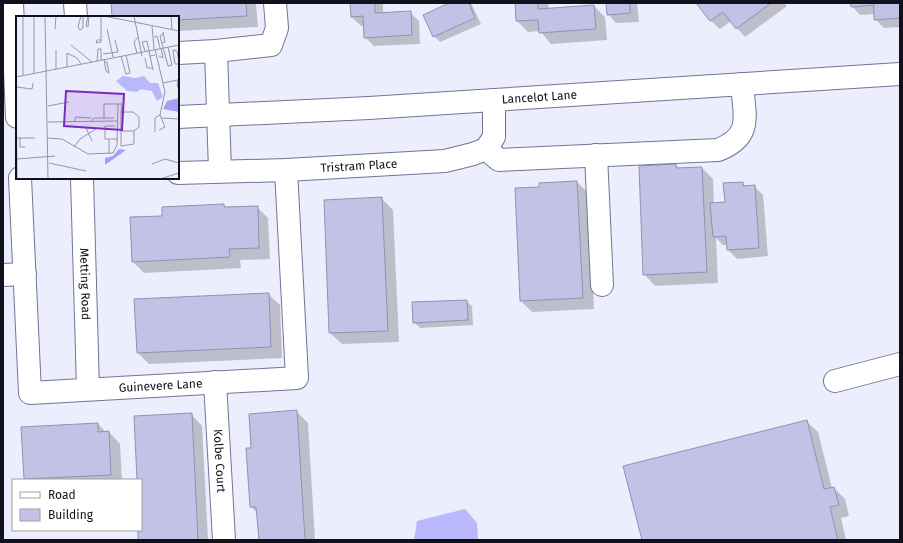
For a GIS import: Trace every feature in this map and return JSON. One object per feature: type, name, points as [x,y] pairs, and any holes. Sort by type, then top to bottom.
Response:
[{"type":"street","points":[[12,3],[16,94]]},
{"type":"street","points":[[75,3],[76,16]]},
{"type":"street","points":[[179,53],[216,51],[271,45],[277,28],[275,3]]},
{"type":"street","points":[[216,51],[220,171]]},
{"type":"street","name":"Lancelot Lane","points":[[179,118],[369,108],[900,74]]},
{"type":"street","points":[[494,100],[494,137],[486,149],[499,160],[718,150],[730,145],[743,131],[745,124],[742,84]]},
{"type":"street","name":"Tristram Place","points":[[179,173],[286,170],[445,161],[486,149]]},
{"type":"street","points":[[596,156],[602,286]]},
{"type":"street","name":"Guinevere Lane","points":[[20,179],[30,393],[297,378],[286,170]]},
{"type":"street","name":"Metting Road","points":[[82,179],[88,389]]},
{"type":"street","points":[[3,275],[25,274]]},
{"type":"street","points":[[835,381],[900,364]]},
{"type":"street","name":"Kolbe Court","points":[[215,382],[224,540]]},
{"type":"shaded area","points":[[465,509],[477,523],[478,540],[414,540],[417,521]]},
{"type":"building","points":[[111,3],[246,3],[247,16],[179,20],[179,16],[112,16]]},
{"type":"building","points":[[350,3],[375,3],[375,13],[411,11],[412,35],[364,38],[363,16],[351,17]]},
{"type":"building","points":[[449,3],[469,3],[475,18],[433,37],[423,15]]},
{"type":"building","points":[[515,3],[538,3],[538,9],[594,5],[596,29],[539,33],[538,20],[516,21]]},
{"type":"building","points":[[606,3],[630,3],[630,13],[607,15]]},
{"type":"building","points":[[696,3],[771,3],[736,29],[723,12],[710,21]]},
{"type":"building","points":[[850,3],[900,3],[900,18],[874,20],[874,5],[851,7]]},
{"type":"building","points":[[676,164],[676,168],[702,167],[707,272],[643,275],[639,166]]},
{"type":"building","points":[[577,181],[583,298],[520,301],[515,188],[539,187],[539,183]]},
{"type":"building","points":[[743,182],[743,186],[755,185],[759,248],[727,250],[726,236],[713,237],[710,203],[725,202],[723,183]]},
{"type":"building","points":[[382,197],[388,331],[329,333],[324,200]]},
{"type":"building","points":[[224,204],[224,207],[258,206],[259,248],[229,249],[230,257],[132,262],[130,217],[162,216],[162,207]]},
{"type":"building","points":[[269,293],[271,347],[137,353],[134,299]]},
{"type":"building","points":[[467,300],[468,320],[413,323],[412,302]]},
{"type":"building","points":[[297,410],[305,540],[259,540],[256,507],[250,507],[246,448],[251,448],[249,414]]},
{"type":"building","points":[[192,413],[198,540],[138,540],[138,531],[142,531],[142,479],[137,479],[134,416]]},
{"type":"building","points":[[807,420],[824,489],[834,487],[839,505],[830,507],[838,540],[642,540],[623,466]]},
{"type":"building","points":[[98,423],[98,432],[109,431],[111,475],[24,479],[21,427]]}]
